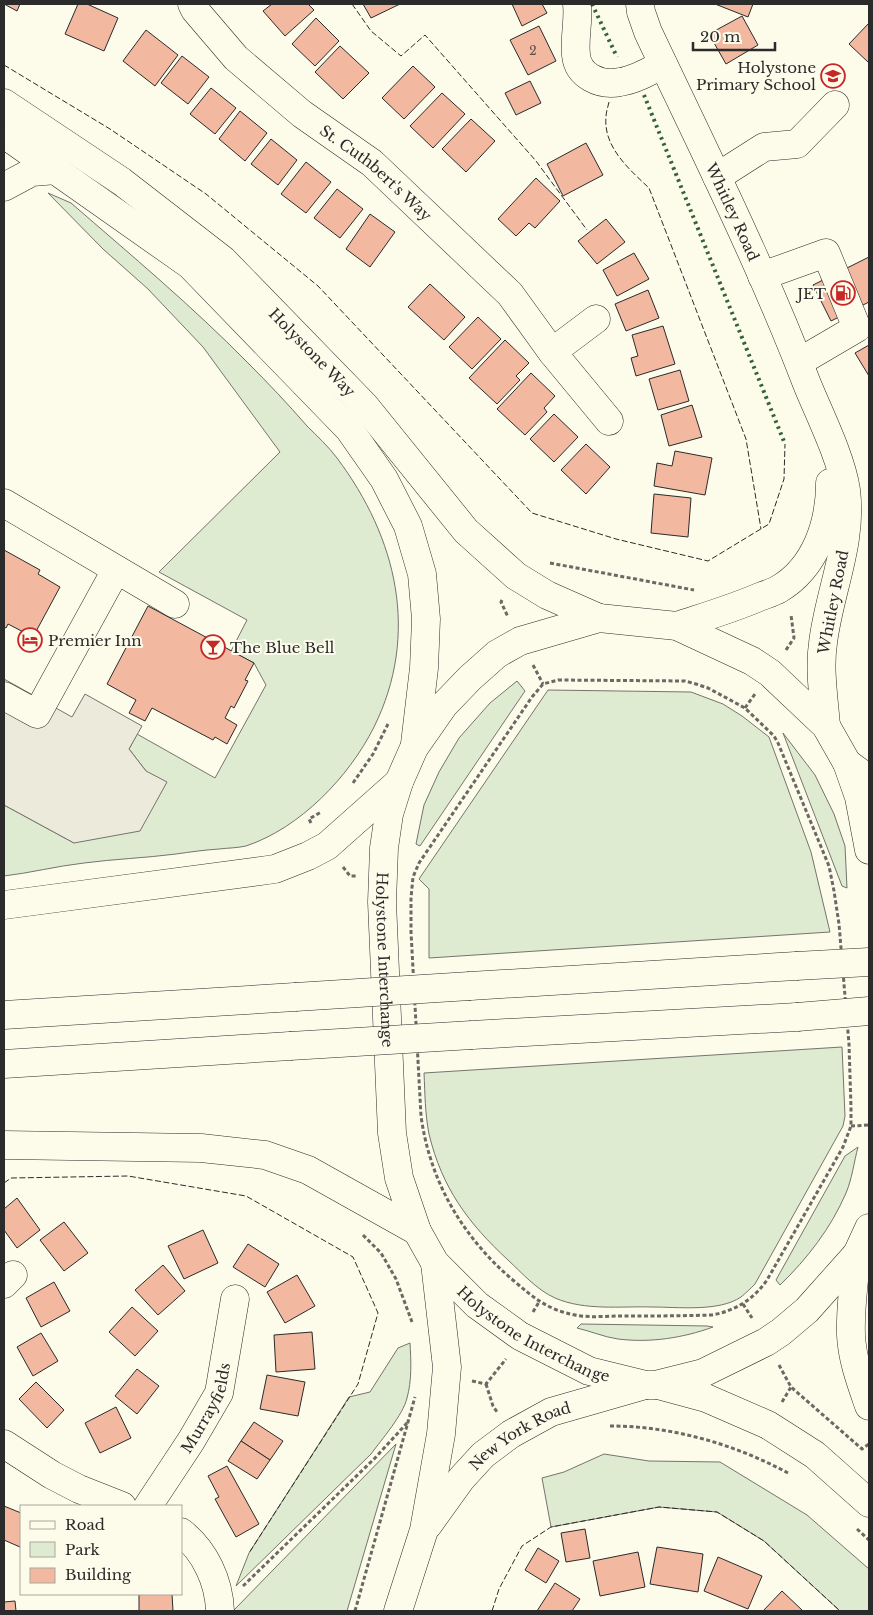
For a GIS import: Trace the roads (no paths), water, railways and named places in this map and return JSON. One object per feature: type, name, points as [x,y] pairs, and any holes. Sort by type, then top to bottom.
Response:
[{"type":"main road","name":"St. Cuthbert's Way","points":[[192,4],[236,58],[302,114],[372,163],[510,294],[552,352],[608,421]]},
{"type":"main road","points":[[577,4],[576,54],[578,66],[584,74],[594,80],[620,82],[663,64]]},
{"type":"main road","name":"Whitley Road","points":[[640,4],[648,32],[762,276],[799,362],[842,472],[857,539],[823,642],[826,726]]},
{"type":"main road","name":"Holystone Way","points":[[4,103],[121,181],[223,260],[365,406],[466,531],[516,576],[548,595],[599,618]]},
{"type":"main road","points":[[716,177],[764,147],[797,144],[835,105]]},
{"type":"main road","name":"Holystone Way","points":[[4,134],[190,265],[349,430],[384,479],[408,526],[422,574],[426,619],[424,668],[414,748]]},
{"type":"main road","points":[[4,187],[32,172],[56,170]]},
{"type":"main road","points":[[762,276],[826,253],[857,328],[799,362]]},
{"type":"main road","points":[[552,352],[596,319]]},
{"type":"main road","name":"Whitley Road","points":[[677,626],[728,610],[779,589],[797,574],[809,560],[820,540],[827,519],[830,495],[830,472],[822,422]]},
{"type":"main road","points":[[4,503],[175,604]]},
{"type":"main road","points":[[4,696],[37,714],[116,570]]},
{"type":"main road","name":"Holystone Interchange","points":[[869,850],[859,797],[847,763],[826,726],[777,680],[758,665],[677,626],[599,618],[520,641],[497,654],[444,705],[414,748],[399,782],[389,814],[382,878],[392,1133],[399,1178],[417,1231],[435,1263],[477,1305],[520,1336],[589,1371],[651,1385],[703,1373],[766,1342],[807,1310],[857,1254],[869,1228]]},
{"type":"main road","points":[[847,763],[869,779]]},
{"type":"main road","points":[[4,905],[275,870],[327,846],[399,782]]},
{"type":"main road","points":[[4,1015],[869,962]]},
{"type":"main road","points":[[4,1064],[798,1017],[869,1011]]},
{"type":"main road","points":[[4,1145],[201,1148],[265,1155],[308,1170],[417,1231]]},
{"type":"main road","points":[[857,1254],[852,1297],[851,1336],[858,1377],[869,1406]]},
{"type":"main road","name":"New York Road","points":[[398,1611],[424,1530],[441,1434],[447,1367],[435,1263]]},
{"type":"main road","name":"Murrayfields","points":[[149,1505],[191,1441],[219,1392],[235,1299]]},
{"type":"main road","points":[[651,1385],[706,1398],[768,1425],[815,1455],[869,1503]]},
{"type":"main road","name":"New York Road","points":[[424,1530],[461,1479],[483,1455],[511,1434],[551,1412],[651,1385]]},
{"type":"main road","points":[[4,1444],[66,1482],[120,1505]]},
{"type":"main road","points":[[182,1533],[197,1547],[210,1567],[220,1610]]},
{"type":"place","name":"Holystone Primary School","points":[[833,76]]},
{"type":"place","name":"JET","points":[[843,293]]},
{"type":"place","name":"Premier Inn","points":[[30,640]]},
{"type":"place","name":"The Blue Bell","points":[[213,647]]}]
